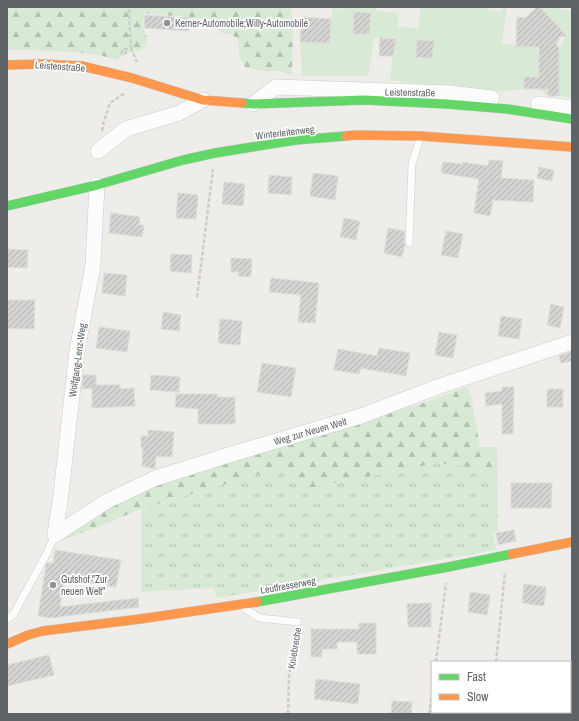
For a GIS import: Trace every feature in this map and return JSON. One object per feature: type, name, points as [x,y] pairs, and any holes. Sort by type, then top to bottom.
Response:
[{"type":"street","name":"Leistenstraße","points":[[7,65],[41,64],[82,66],[132,78],[203,100],[253,104],[364,100],[447,104],[507,109],[572,119]]},
{"type":"street","name":"Leistenstraße","points":[[253,104],[276,87],[449,93],[572,108]]},
{"type":"street","points":[[98,151],[126,129],[179,113],[203,100]]},
{"type":"street","name":"Winterleitenweg","points":[[7,206],[97,185],[176,162],[215,153],[296,140],[356,135],[420,136],[572,147]]},
{"type":"street","name":"Wolfgang-Lenz-Weg","points":[[54,535],[61,494],[77,351],[93,265],[97,185]]},
{"type":"street","name":"Weg zur Neuen Welt","points":[[54,535],[106,500],[156,478],[361,416],[436,387],[572,342]]},
{"type":"street","name":"Leutfresserweg","points":[[7,644],[43,630],[238,605],[507,556],[572,542]]},
{"type":"lane","points":[[409,243],[412,164],[420,136]]},
{"type":"lane","points":[[7,619],[13,615],[47,553],[54,535]]},
{"type":"lane","name":"Kniebreche","points":[[238,605],[260,618],[298,622]]},
{"type":"path","points":[[130,7],[131,48],[139,66]]},
{"type":"path","points":[[122,54],[122,50],[131,48]]},
{"type":"path","points":[[197,297],[215,153]]},
{"type":"path","points":[[496,661],[507,556]]},
{"type":"path","points":[[436,661],[448,567]]},
{"type":"path","name":"Kniebreche","points":[[288,714],[290,675],[298,622]]},
{"type":"path","points":[[429,714],[431,701]]},
{"type":"green space","points":[[7,7],[290,7],[293,20],[292,76],[281,71],[264,71],[246,68],[240,59],[238,39],[230,33],[220,33],[215,20],[144,13],[143,27],[147,38],[146,46],[141,50],[127,53],[116,60],[100,55],[72,52],[7,49]]},
{"type":"green space","points":[[347,7],[376,7],[376,11],[399,13],[397,27],[419,28],[420,7],[489,7],[489,11],[502,11],[503,7],[507,7],[502,43],[516,46],[536,47],[539,53],[559,64],[559,53],[565,34],[540,7],[552,7],[572,11],[572,98],[559,96],[559,82],[549,81],[548,96],[538,89],[538,77],[524,77],[524,89],[494,92],[390,80],[395,39],[374,38],[368,76],[302,76],[300,42],[330,43],[332,8],[346,9]],"holes":[[[417,40],[432,58],[416,57]]]},
{"type":"green space","points":[[467,387],[471,396],[480,447],[497,447],[498,530],[493,534],[492,470],[437,463],[300,490],[284,467],[141,509],[62,540],[78,524],[135,491],[373,416],[417,405]]},
{"type":"green space","points":[[437,463],[492,469],[493,534],[496,550],[217,598],[214,588],[141,592],[141,509],[284,467],[300,490]]},
{"type":"building","points":[[537,7],[540,7],[567,36],[559,37],[556,44],[559,47],[559,96],[548,96],[548,89],[524,89],[524,77],[539,77],[539,47],[516,46],[517,17],[525,18]]},
{"type":"building","points":[[354,12],[371,13],[369,34],[353,34]]},
{"type":"building","name":"Kerner-Automobile;Willy-Automobile","points":[[145,15],[190,18],[189,31],[144,28]]},
{"type":"building","points":[[302,17],[331,19],[330,43],[300,42]]},
{"type":"building","points":[[380,38],[396,39],[393,56],[379,56]]},
{"type":"building","points":[[417,40],[434,41],[432,58],[416,57]]},
{"type":"building","points":[[489,160],[503,161],[501,178],[534,180],[533,202],[493,200],[490,216],[474,213],[479,179],[441,173],[443,162],[462,164],[463,162],[488,166]]},
{"type":"building","points":[[539,167],[554,170],[552,181],[537,178]]},
{"type":"building","points":[[313,173],[338,176],[335,200],[310,196]]},
{"type":"building","points":[[269,175],[292,177],[291,195],[268,193]]},
{"type":"building","points":[[224,182],[245,184],[243,206],[222,204]]},
{"type":"building","points":[[178,193],[198,195],[196,219],[176,218]]},
{"type":"building","points":[[111,213],[140,217],[139,225],[144,225],[142,237],[109,233]]},
{"type":"building","points":[[344,218],[360,221],[356,240],[340,237]]},
{"type":"building","points":[[388,228],[404,231],[405,245],[402,257],[384,253]]},
{"type":"building","points":[[446,231],[463,234],[458,258],[441,255]]},
{"type":"building","points":[[7,249],[28,250],[27,268],[7,267]]},
{"type":"building","points":[[171,254],[192,255],[191,273],[170,271]]},
{"type":"building","points":[[231,258],[252,259],[251,277],[238,276],[239,272],[231,272]]},
{"type":"building","points":[[104,273],[127,275],[125,296],[102,293]]},
{"type":"building","points":[[271,278],[319,283],[315,323],[298,322],[301,295],[269,292]]},
{"type":"building","points":[[8,300],[35,300],[34,329],[7,328]]},
{"type":"building","points":[[551,304],[564,307],[560,328],[547,325]]},
{"type":"building","points":[[163,312],[181,315],[179,331],[161,329]]},
{"type":"building","points":[[501,316],[522,319],[519,339],[498,336]]},
{"type":"building","points":[[220,319],[242,321],[240,345],[218,343]]},
{"type":"building","points":[[99,327],[130,331],[127,352],[96,348]]},
{"type":"building","points":[[439,332],[457,335],[453,358],[435,355]]},
{"type":"building","points":[[379,348],[410,353],[406,376],[361,368],[359,374],[334,370],[338,349],[377,356]]},
{"type":"building","points":[[572,351],[572,361],[561,363],[559,356]]},
{"type":"building","points":[[262,363],[296,368],[291,397],[257,392]]},
{"type":"building","points":[[83,375],[96,375],[96,385],[120,385],[120,389],[134,388],[135,406],[92,408],[92,388],[82,389]]},
{"type":"building","points":[[151,375],[180,377],[179,392],[150,390]]},
{"type":"building","points":[[502,387],[514,387],[513,434],[502,434],[502,404],[486,406],[485,393],[502,391]]},
{"type":"building","points":[[547,389],[563,389],[563,407],[547,407]]},
{"type":"building","points":[[176,394],[217,394],[217,397],[235,397],[235,424],[198,424],[198,409],[175,407]]},
{"type":"building","points":[[148,430],[174,432],[172,457],[156,456],[155,469],[142,466],[143,451],[141,446],[141,436],[148,436]]},
{"type":"building","points":[[511,483],[552,483],[551,508],[511,508]]},
{"type":"building","points":[[514,530],[516,541],[498,545],[496,533]]},
{"type":"building","name":"Gutshof \"Zur neuen Welt\"","points":[[55,550],[121,560],[116,587],[64,579],[60,607],[138,598],[139,607],[50,618],[38,616],[46,565],[47,563],[53,563]]},
{"type":"building","points":[[524,584],[546,587],[544,606],[522,603]]},
{"type":"building","points":[[470,592],[490,595],[487,615],[468,612]]},
{"type":"building","points":[[431,603],[431,627],[408,627],[407,604]]},
{"type":"building","points":[[359,623],[376,623],[376,654],[357,654],[357,642],[337,642],[337,649],[322,649],[322,657],[311,657],[311,629],[359,629]]},
{"type":"building","points":[[49,655],[54,675],[7,686],[7,665]]},
{"type":"building","points":[[316,679],[360,684],[358,704],[314,699]]},
{"type":"building","points":[[392,701],[412,702],[411,714],[391,714]]},
{"type":"traffic: fast","points":[[242,103],[253,104],[364,100],[447,104],[507,109],[572,119]]},
{"type":"traffic: fast","points":[[7,206],[97,185],[183,160],[215,153],[296,140],[346,136]]},
{"type":"traffic: fast","points":[[257,602],[512,554]]},
{"type":"traffic: slow","points":[[7,65],[41,64],[82,66],[132,78],[203,100],[242,103]]},
{"type":"traffic: slow","points":[[346,136],[420,136],[572,147]]},
{"type":"traffic: slow","points":[[512,554],[572,542]]},
{"type":"traffic: slow","points":[[7,644],[28,635],[43,631],[257,602]]},
{"type":"place","name":"Kerner-Automobile;Willy-Automobile","points":[[167,23]]},
{"type":"place","name":"Gutshof \"Zur neuen Welt\"","points":[[53,585]]}]
